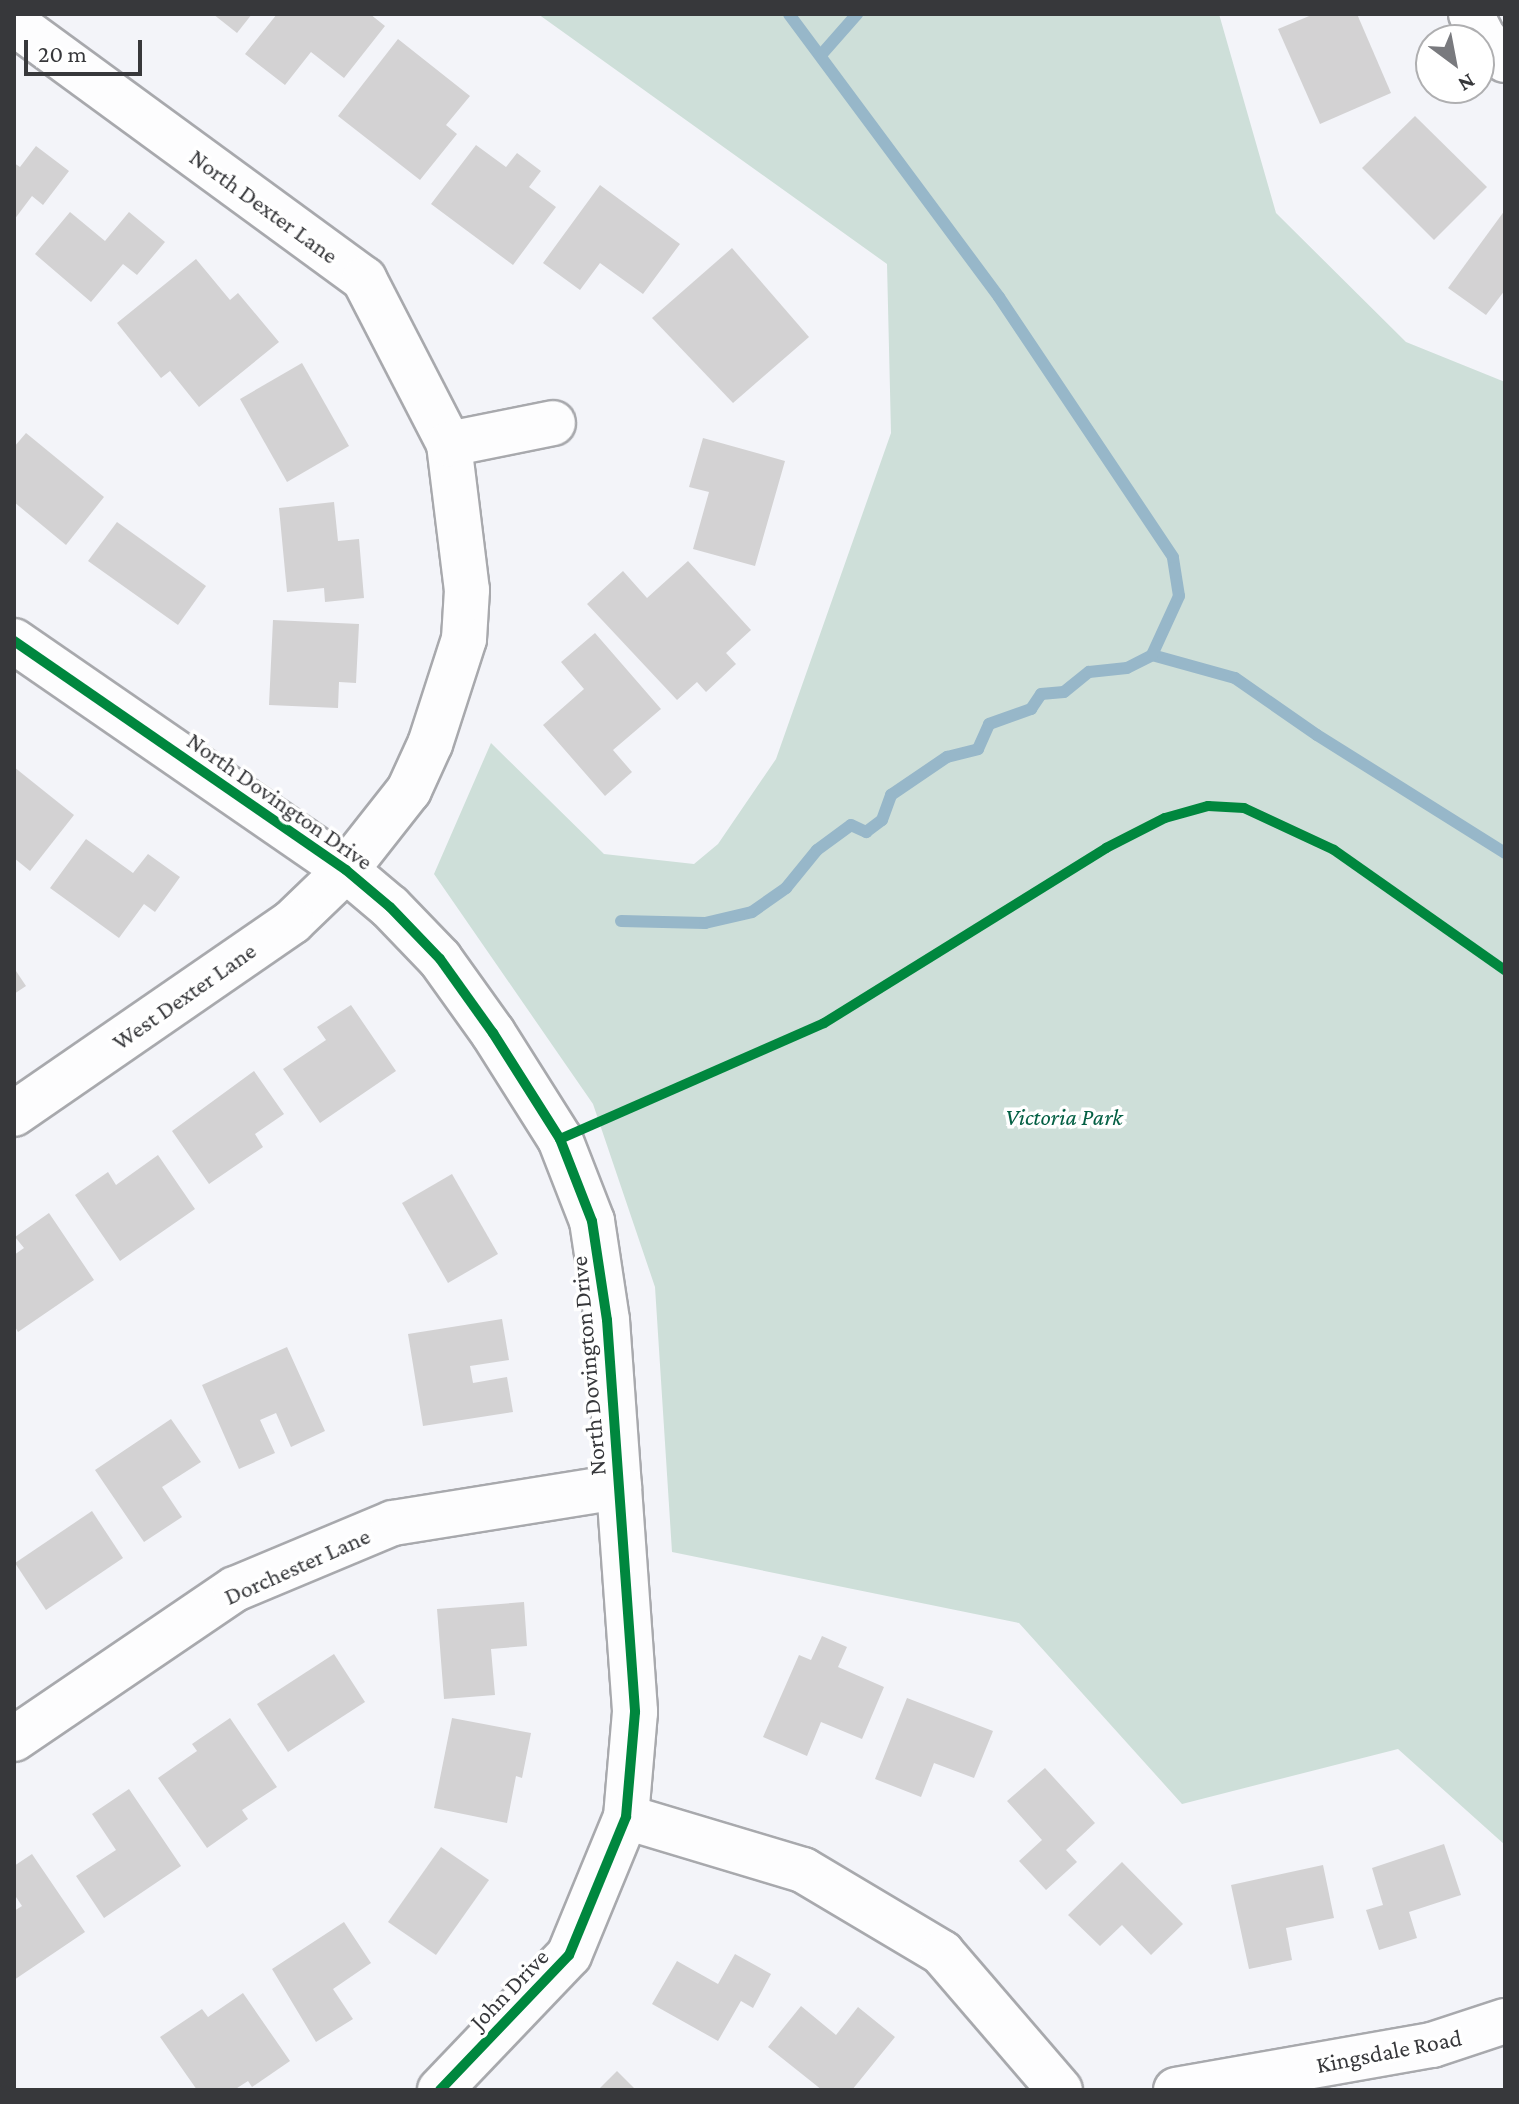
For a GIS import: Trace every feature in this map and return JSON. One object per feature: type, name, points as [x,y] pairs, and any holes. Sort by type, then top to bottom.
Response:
[{"type":"street","points":[[1471,14],[1483,38],[1505,60]]},
{"type":"street","name":"North Dexter Lane","points":[[14,23],[364,279],[449,444],[467,590],[464,639],[435,731],[409,790],[346,870]]},
{"type":"street","points":[[449,444],[553,423]]},
{"type":"street","name":"North Dovington Drive","points":[[14,641],[346,870],[390,907],[440,959],[560,1139],[583,1194],[600,1256],[635,1712],[626,1817]]},
{"type":"street","name":"West Dexter Lane","points":[[14,1114],[292,922],[346,870]]},
{"type":"street","name":"Dorchester Lane","points":[[14,1739],[235,1589],[393,1523],[619,1487]]},
{"type":"street","points":[[626,1817],[803,1870],[942,1953],[1060,2090]]},
{"type":"street","name":"John Drive","points":[[440,2090],[569,1955],[626,1817]]},
{"type":"street","name":"Kingsdale Road","points":[[1176,2090],[1432,2045],[1505,2021]]},
{"type":"green space","name":"Victoria Park","points":[[538,14],[1219,14],[1276,213],[1406,342],[1505,382],[1505,1845],[1398,1749],[1182,1804],[1019,1623],[672,1552],[655,1287],[593,1104],[434,874],[491,743],[604,854],[694,864],[718,844],[776,759],[891,433],[887,264]]},
{"type":"building","points":[[213,14],[252,14],[237,33]]},
{"type":"building","points":[[277,14],[370,14],[385,26],[344,78],[311,52],[285,85],[245,54]]},
{"type":"building","points":[[1314,14],[1357,14],[1391,93],[1320,124],[1278,29]]},
{"type":"building","points":[[398,39],[470,96],[446,125],[457,134],[420,180],[338,116]]},
{"type":"building","points":[[1415,116],[1487,187],[1434,240],[1362,168]]},
{"type":"building","points":[[476,145],[506,167],[517,153],[541,171],[529,187],[556,207],[513,265],[431,204]]},
{"type":"building","points":[[36,146],[69,171],[43,205],[32,196],[14,220],[14,163],[20,167]]},
{"type":"building","points":[[600,185],[680,244],[643,294],[600,263],[580,290],[543,263]]},
{"type":"building","points":[[1505,210],[1505,290],[1486,315],[1448,288]]},
{"type":"building","points":[[70,212],[105,241],[129,212],[165,242],[137,275],[123,264],[91,302],[35,254]]},
{"type":"building","points":[[732,248],[809,337],[733,403],[652,318]]},
{"type":"building","points":[[196,259],[230,300],[238,293],[279,342],[199,407],[170,371],[161,378],[117,323]]},
{"type":"building","points":[[302,363],[349,446],[287,482],[240,399]]},
{"type":"building","points":[[26,433],[104,497],[66,545],[14,502],[14,447]]},
{"type":"building","points":[[703,438],[785,461],[755,566],[693,549],[709,492],[689,487]]},
{"type":"building","points":[[334,502],[338,541],[359,539],[364,598],[325,602],[324,588],[287,592],[279,508]]},
{"type":"building","points":[[117,522],[206,586],[178,625],[88,561]]},
{"type":"building","points":[[688,561],[751,630],[726,653],[736,664],[706,692],[697,682],[677,700],[587,604],[623,571],[647,598]]},
{"type":"building","points":[[273,620],[359,624],[356,683],[339,682],[338,708],[269,705]]},
{"type":"building","points":[[595,633],[661,709],[613,750],[632,772],[605,796],[543,725],[584,689],[561,662]]},
{"type":"building","points":[[14,767],[74,815],[30,871],[14,858]]},
{"type":"building","points":[[86,839],[133,873],[148,854],[180,877],[155,912],[144,904],[119,938],[50,888]]},
{"type":"building","points":[[14,968],[26,986],[14,994]]},
{"type":"building","points":[[351,1005],[396,1071],[320,1123],[283,1069],[326,1040],[317,1027]]},
{"type":"building","points":[[254,1071],[284,1114],[255,1134],[263,1147],[209,1184],[172,1131]]},
{"type":"building","points":[[158,1155],[195,1209],[120,1261],[75,1195],[108,1172],[116,1185]]},
{"type":"building","points":[[452,1174],[498,1254],[448,1283],[402,1203]]},
{"type":"building","points":[[49,1213],[94,1280],[18,1332],[14,1325],[14,1255],[24,1248],[15,1237]]},
{"type":"building","points":[[502,1319],[509,1360],[470,1366],[473,1383],[507,1377],[513,1412],[423,1426],[408,1334]]},
{"type":"building","points":[[287,1347],[325,1431],[291,1447],[276,1413],[260,1420],[275,1453],[239,1469],[202,1385]]},
{"type":"building","points":[[171,1419],[201,1462],[162,1487],[182,1517],[144,1542],[95,1470]]},
{"type":"building","points":[[92,1511],[123,1558],[46,1610],[15,1563]]},
{"type":"building","points":[[524,1602],[527,1646],[491,1649],[495,1695],[444,1699],[437,1609]]},
{"type":"building","points":[[822,1636],[847,1647],[838,1667],[884,1687],[862,1739],[821,1722],[807,1756],[763,1737],[799,1655],[811,1660]]},
{"type":"building","points":[[334,1654],[365,1702],[288,1752],[257,1704]]},
{"type":"building","points":[[907,1698],[993,1731],[974,1778],[934,1763],[921,1797],[875,1779]]},
{"type":"building","points":[[230,1718],[277,1787],[242,1810],[248,1819],[207,1848],[158,1778],[197,1751],[192,1744]]},
{"type":"building","points":[[452,1718],[531,1733],[522,1778],[516,1776],[507,1823],[434,1808]]},
{"type":"building","points":[[1045,1768],[1095,1823],[1066,1850],[1077,1862],[1046,1890],[1019,1861],[1042,1840],[1007,1801]]},
{"type":"building","points":[[129,1789],[181,1866],[104,1918],[76,1876],[116,1850],[92,1814]]},
{"type":"building","points":[[1444,1844],[1461,1895],[1409,1912],[1417,1938],[1379,1950],[1366,1910],[1383,1905],[1372,1868]]},
{"type":"building","points":[[441,1847],[489,1880],[436,1955],[388,1922]]},
{"type":"building","points":[[32,1854],[85,1932],[14,1980],[14,1911],[22,1906],[14,1894],[14,1866]]},
{"type":"building","points":[[1122,1862],[1183,1924],[1151,1955],[1122,1925],[1100,1946],[1068,1915]]},
{"type":"building","points":[[1323,1865],[1334,1918],[1286,1928],[1292,1960],[1249,1969],[1231,1885]]},
{"type":"building","points":[[344,1922],[371,1963],[333,1989],[353,2019],[316,2042],[272,1969]]},
{"type":"building","points":[[735,1954],[771,1974],[753,2008],[741,2001],[718,2041],[652,2004],[677,1961],[718,1984]]},
{"type":"building","points":[[243,1993],[290,2061],[252,2087],[248,2081],[234,2090],[197,2090],[160,2037],[202,2009],[208,2017]]},
{"type":"building","points":[[801,2006],[836,2035],[858,2007],[895,2037],[852,2090],[822,2090],[768,2047]]},
{"type":"building","points":[[617,2071],[636,2090],[598,2090]]},
{"type":"waterway","points":[[621,921],[705,923],[752,912],[786,888],[817,850],[851,825],[866,832],[882,820],[891,795],[947,757],[978,749],[989,724],[1031,709],[1041,694],[1064,692],[1089,672],[1127,668],[1152,655],[1179,596],[1173,557],[999,297],[789,14]]},
{"type":"waterway","points":[[821,55],[857,14]]},
{"type":"waterway","points":[[1152,655],[1235,678],[1317,735],[1505,853]]},
{"type":"cycle path","points":[[14,641],[346,870],[390,907],[440,959],[493,1033],[560,1139],[592,1221],[607,1320],[635,1712],[626,1817],[569,1955],[440,2090]]},
{"type":"cycle path","points":[[560,1139],[824,1023],[1106,848],[1165,818],[1208,806],[1244,808],[1334,850],[1505,970]]}]
